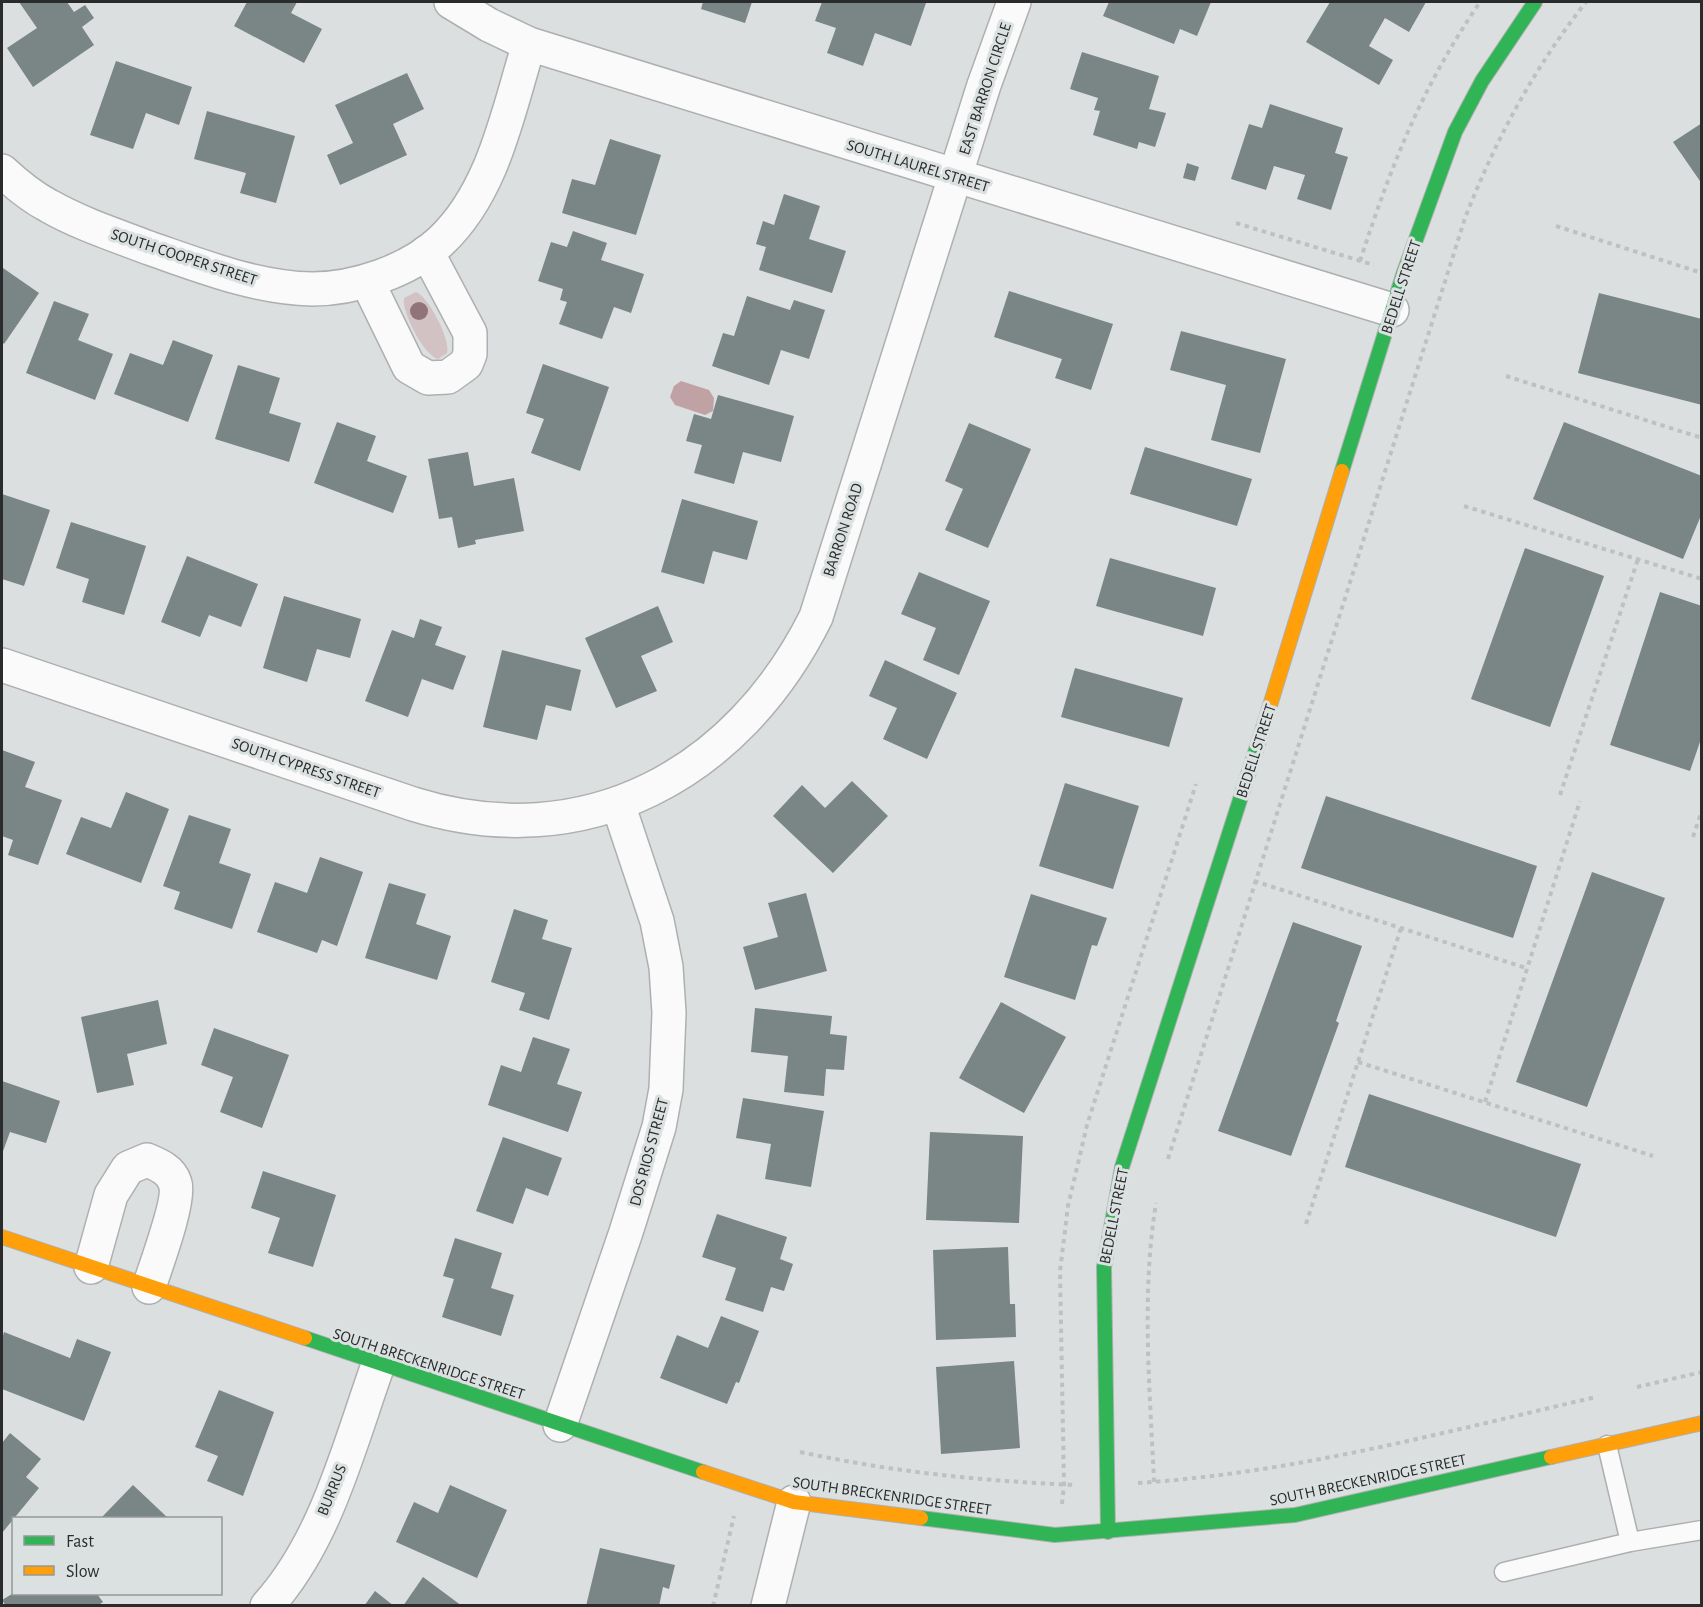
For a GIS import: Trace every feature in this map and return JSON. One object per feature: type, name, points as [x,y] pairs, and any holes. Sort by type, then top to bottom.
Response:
[{"type":"street","name":"SOUTH LAUREL STREET","points":[[451,2],[489,25],[529,44],[956,178],[1392,309]]},
{"type":"street","name":"EAST BARRON CIRCLE","points":[[956,178],[984,85],[1014,2]]},
{"type":"street","name":"BEDELL STREET","points":[[1108,1532],[1104,1267],[1122,1167],[1258,745],[1392,309],[1455,132],[1482,81],[1535,2]]},
{"type":"street","name":"SOUTH COOPER STREET","points":[[2,171],[46,205],[75,220],[194,264],[288,287],[322,288],[367,281],[426,252],[451,231],[471,207],[482,186],[529,44]]},
{"type":"street","name":"BARRON ROAD","points":[[618,804],[680,773],[709,753],[761,704],[801,648],[816,617],[956,178]]},
{"type":"street","points":[[367,281],[410,367],[428,378],[448,377],[465,364],[470,354],[471,338],[426,252]]},
{"type":"street","name":"SOUTH CYPRESS STREET","points":[[2,665],[442,813],[502,822],[532,821],[561,818],[618,804]]},
{"type":"street","name":"DOS RIOS STREET","points":[[560,1425],[656,1137],[668,1070],[669,1013],[666,967],[657,921],[618,804]]},
{"type":"street","points":[[91,1267],[111,1195],[128,1168],[147,1160],[164,1167],[176,1183],[175,1201],[149,1287]]},
{"type":"street","name":"SOUTH BRECKENRIDGE STREET","points":[[2,1237],[378,1365],[794,1502],[1055,1535],[1295,1515],[1701,1424]]},
{"type":"street","name":"BURRUS","points":[[267,1605],[286,1585],[328,1504],[378,1365]]},
{"type":"street","points":[[768,1605],[794,1502]]},
{"type":"lane","points":[[1607,1445],[1630,1542]]},
{"type":"lane","points":[[1504,1572],[1630,1542],[1701,1530]]},
{"type":"path","points":[[1360,261],[1396,155],[1416,110],[1431,80],[1480,2]]},
{"type":"path","points":[[1168,1159],[1465,218],[1489,157],[1515,106],[1540,64],[1586,2]]},
{"type":"path","points":[[1236,223],[1377,266]]},
{"type":"path","points":[[1556,226],[1701,273]]},
{"type":"path","points":[[1506,376],[1701,438]]},
{"type":"path","points":[[1464,506],[1701,579]]},
{"type":"path","points":[[1560,795],[1638,559]]},
{"type":"path","points":[[1485,1102],[1580,801]]},
{"type":"path","points":[[1693,837],[1701,810]]},
{"type":"path","points":[[1254,881],[1526,968]]},
{"type":"path","points":[[1306,1224],[1401,928]]},
{"type":"path","points":[[1358,1062],[1653,1156]]},
{"type":"path","points":[[1154,1482],[1146,1301],[1148,1251],[1156,1203]]},
{"type":"path","points":[[1637,1387],[1701,1372]]},
{"type":"path","points":[[1135,1483],[1211,1477],[1329,1458],[1596,1397]]},
{"type":"path","points":[[800,1452],[908,1473],[987,1481],[1080,1485]]},
{"type":"path","points":[[713,1605],[740,1484]]},
{"type":"shaded area","points":[[416,292],[432,310],[446,339],[447,353],[438,359],[432,356],[420,342],[406,313],[404,298]]},
{"type":"shaded area","points":[[681,381],[709,390],[714,398],[713,411],[705,415],[675,405],[670,397],[674,386]]},
{"type":"building","points":[[19,2],[67,2],[74,12],[85,5],[94,18],[82,27],[94,45],[33,87],[7,48],[37,28]]},
{"type":"building","points":[[247,2],[297,2],[291,13],[322,29],[304,63],[234,26]]},
{"type":"building","points":[[703,2],[752,2],[745,23],[701,9]]},
{"type":"building","points":[[822,2],[926,3],[911,46],[875,33],[863,66],[827,53],[836,28],[815,21]]},
{"type":"building","points":[[1109,2],[1211,2],[1197,36],[1180,29],[1174,44],[1103,16]]},
{"type":"building","points":[[1330,2],[1426,2],[1409,32],[1385,18],[1369,46],[1393,60],[1379,85],[1306,42]]},
{"type":"building","points":[[1082,52],[1159,76],[1149,109],[1166,113],[1155,147],[1139,142],[1137,149],[1093,135],[1100,111],[1094,110],[1098,98],[1070,89]]},
{"type":"building","points":[[116,61],[192,87],[179,125],[146,113],[133,149],[90,135]]},
{"type":"building","points":[[407,73],[424,109],[393,124],[407,155],[340,185],[327,155],[353,143],[335,105]]},
{"type":"building","points":[[1270,104],[1343,128],[1335,153],[1348,157],[1331,210],[1297,199],[1305,175],[1274,166],[1266,190],[1231,179],[1249,124],[1262,128]]},
{"type":"building","points":[[207,111],[295,136],[276,203],[240,193],[246,173],[194,159]]},
{"type":"building","points":[[1702,123],[1702,184],[1673,142]]},
{"type":"building","points":[[610,139],[661,155],[636,235],[562,213],[572,179],[595,185]]},
{"type":"building","points":[[1187,163],[1199,167],[1195,181],[1183,178]]},
{"type":"building","points":[[784,194],[820,206],[809,239],[846,251],[832,293],[759,270],[766,247],[756,244],[763,221],[774,225]]},
{"type":"building","points":[[573,231],[607,243],[601,260],[644,274],[631,313],[614,307],[602,339],[559,324],[567,302],[560,300],[563,289],[538,281],[551,242],[567,247]]},
{"type":"building","points":[[3,268],[39,293],[4,344],[2,342]]},
{"type":"building","points":[[1009,291],[1113,324],[1091,390],[1055,378],[1062,359],[994,337]]},
{"type":"building","points":[[1599,293],[1702,319],[1702,405],[1578,373]]},
{"type":"building","points":[[747,296],[790,310],[794,300],[825,310],[809,359],[781,350],[769,385],[712,366],[723,333],[734,336]]},
{"type":"building","points":[[54,301],[89,314],[78,340],[113,354],[95,400],[26,373]]},
{"type":"building","points":[[1181,331],[1286,359],[1260,453],[1211,440],[1226,385],[1170,370]]},
{"type":"building","points":[[173,340],[213,355],[188,422],[114,394],[130,353],[163,365]]},
{"type":"building","points":[[543,364],[609,387],[580,471],[531,453],[544,419],[526,413]]},
{"type":"building","points":[[238,365],[280,378],[269,413],[301,423],[289,462],[215,439]]},
{"type":"building","points":[[718,395],[794,416],[781,462],[743,452],[734,484],[694,473],[702,445],[686,441],[694,414],[711,419]]},
{"type":"building","points":[[337,422],[376,436],[367,461],[407,476],[393,513],[314,483]]},
{"type":"building","points":[[1564,422],[1702,476],[1702,513],[1683,559],[1533,499]]},
{"type":"building","points":[[969,423],[1031,449],[988,548],[945,530],[963,489],[945,481]]},
{"type":"building","points":[[1145,447],[1252,479],[1237,526],[1130,494]]},
{"type":"building","points":[[468,452],[474,486],[514,478],[524,531],[475,540],[476,544],[458,548],[452,517],[439,519],[428,459]]},
{"type":"building","points":[[2,494],[50,510],[24,586],[2,579]]},
{"type":"building","points":[[682,499],[758,521],[747,560],[713,551],[704,584],[661,572]]},
{"type":"building","points":[[71,522],[146,546],[124,615],[82,602],[89,579],[56,568]]},
{"type":"building","points":[[1525,548],[1604,576],[1550,727],[1471,699]]},
{"type":"building","points":[[187,556],[258,584],[241,627],[209,615],[200,637],[161,622]]},
{"type":"building","points":[[1110,558],[1216,588],[1203,636],[1096,606]]},
{"type":"building","points":[[919,572],[990,601],[959,675],[923,660],[936,628],[901,614]]},
{"type":"building","points":[[1660,592],[1702,606],[1702,736],[1690,771],[1610,745]]},
{"type":"building","points":[[284,596],[361,619],[350,658],[317,649],[307,682],[263,668]]},
{"type":"building","points":[[658,606],[673,642],[641,656],[657,691],[616,708],[585,638]]},
{"type":"building","points":[[420,619],[442,627],[435,645],[466,656],[453,690],[422,679],[408,717],[365,701],[392,630],[414,638]]},
{"type":"building","points":[[502,650],[581,670],[571,711],[546,705],[537,740],[483,727]]},
{"type":"building","points":[[885,660],[957,693],[927,759],[883,739],[897,708],[869,696]]},
{"type":"building","points":[[1075,668],[1183,698],[1169,747],[1061,717]]},
{"type":"building","points":[[2,750],[35,762],[25,787],[62,800],[38,865],[8,855],[13,840],[2,836]]},
{"type":"building","points":[[852,781],[888,816],[833,873],[773,816],[802,785],[825,808]]},
{"type":"building","points":[[1065,783],[1139,806],[1113,889],[1039,866]]},
{"type":"building","points":[[126,792],[169,809],[141,883],[66,854],[81,817],[111,828]]},
{"type":"building","points":[[1326,796],[1537,866],[1513,938],[1301,868]]},
{"type":"building","points":[[189,815],[231,829],[219,863],[251,874],[232,929],[174,909],[180,892],[163,886]]},
{"type":"building","points":[[320,857],[363,872],[337,946],[322,940],[317,953],[257,932],[275,882],[307,893]]},
{"type":"building","points":[[1592,872],[1665,898],[1587,1107],[1516,1082]]},
{"type":"building","points":[[389,883],[426,894],[416,924],[451,936],[437,980],[365,958]]},
{"type":"building","points":[[806,893],[827,971],[755,990],[743,947],[778,937],[768,903]]},
{"type":"building","points":[[1031,894],[1107,918],[1097,946],[1092,945],[1075,1000],[1004,977]]},
{"type":"building","points":[[514,909],[548,920],[542,939],[572,948],[549,1020],[519,1010],[525,993],[491,982]]},
{"type":"building","points":[[1293,922],[1362,946],[1336,1021],[1339,1023],[1291,1156],[1218,1131]]},
{"type":"building","points":[[158,1000],[167,1044],[127,1054],[134,1085],[97,1093],[81,1017]]},
{"type":"building","points":[[1001,1002],[1066,1037],[1024,1113],[959,1078]]},
{"type":"building","points":[[755,1008],[832,1016],[830,1034],[847,1036],[844,1070],[826,1069],[824,1096],[784,1092],[788,1056],[751,1052]]},
{"type":"building","points":[[214,1028],[289,1055],[262,1128],[220,1112],[233,1077],[201,1065]]},
{"type":"building","points":[[533,1037],[570,1049],[557,1084],[582,1092],[568,1132],[488,1105],[501,1065],[521,1072]]},
{"type":"building","points":[[2,1081],[60,1101],[46,1143],[10,1132],[2,1154]]},
{"type":"building","points":[[1369,1094],[1581,1164],[1556,1237],[1345,1167]]},
{"type":"building","points":[[743,1098],[824,1111],[811,1187],[765,1179],[771,1144],[736,1138]]},
{"type":"building","points":[[930,1132],[1023,1136],[1019,1223],[926,1220]]},
{"type":"building","points":[[503,1137],[562,1158],[548,1196],[526,1188],[513,1224],[476,1211]]},
{"type":"building","points":[[263,1171],[336,1195],[313,1267],[268,1253],[280,1218],[251,1208]]},
{"type":"building","points":[[717,1214],[787,1237],[780,1259],[793,1264],[784,1291],[771,1287],[763,1312],[725,1300],[736,1268],[702,1257]]},
{"type":"building","points":[[455,1238],[502,1253],[491,1288],[514,1295],[501,1336],[442,1317],[454,1279],[443,1276]]},
{"type":"building","points":[[1008,1247],[1010,1304],[1015,1304],[1016,1337],[936,1340],[933,1250]]},
{"type":"building","points":[[721,1316],[759,1331],[739,1383],[736,1382],[727,1404],[660,1378],[677,1335],[708,1348]]},
{"type":"building","points":[[4,1332],[70,1358],[77,1339],[111,1352],[84,1421],[2,1389]]},
{"type":"building","points":[[1014,1361],[1020,1448],[941,1454],[936,1367]]},
{"type":"building","points":[[219,1390],[274,1412],[243,1496],[207,1481],[218,1456],[195,1447]]},
{"type":"building","points":[[10,1433],[41,1459],[26,1477],[39,1488],[15,1517],[12,1517],[12,1521],[2,1533],[2,1443]]},
{"type":"building","points":[[133,1485],[167,1517],[102,1517]]},
{"type":"building","points":[[450,1485],[507,1510],[477,1578],[396,1542],[414,1502],[438,1513]]},
{"type":"building","points":[[600,1548],[675,1565],[669,1589],[663,1587],[659,1606],[586,1606]]},
{"type":"building","points":[[423,1577],[462,1606],[403,1606]]},
{"type":"building","points":[[375,1591],[394,1606],[364,1606]]},
{"type":"building","points":[[12,1594],[98,1595],[103,1602],[97,1606],[6,1606],[2,1600]]},
{"type":"traffic: fast","points":[[1342,471],[1403,275],[1455,132],[1482,81],[1535,2]]},
{"type":"traffic: fast","points":[[1108,1532],[1104,1267],[1122,1167],[1264,725]]},
{"type":"traffic: fast","points":[[305,1338],[703,1472]]},
{"type":"traffic: fast","points":[[921,1518],[1055,1535],[1295,1515],[1551,1457]]},
{"type":"traffic: slow","points":[[1264,725],[1342,471]]},
{"type":"traffic: slow","points":[[2,1237],[305,1338]]},
{"type":"traffic: slow","points":[[1551,1457],[1702,1423]]},
{"type":"traffic: slow","points":[[703,1472],[794,1502],[921,1518]]}]
